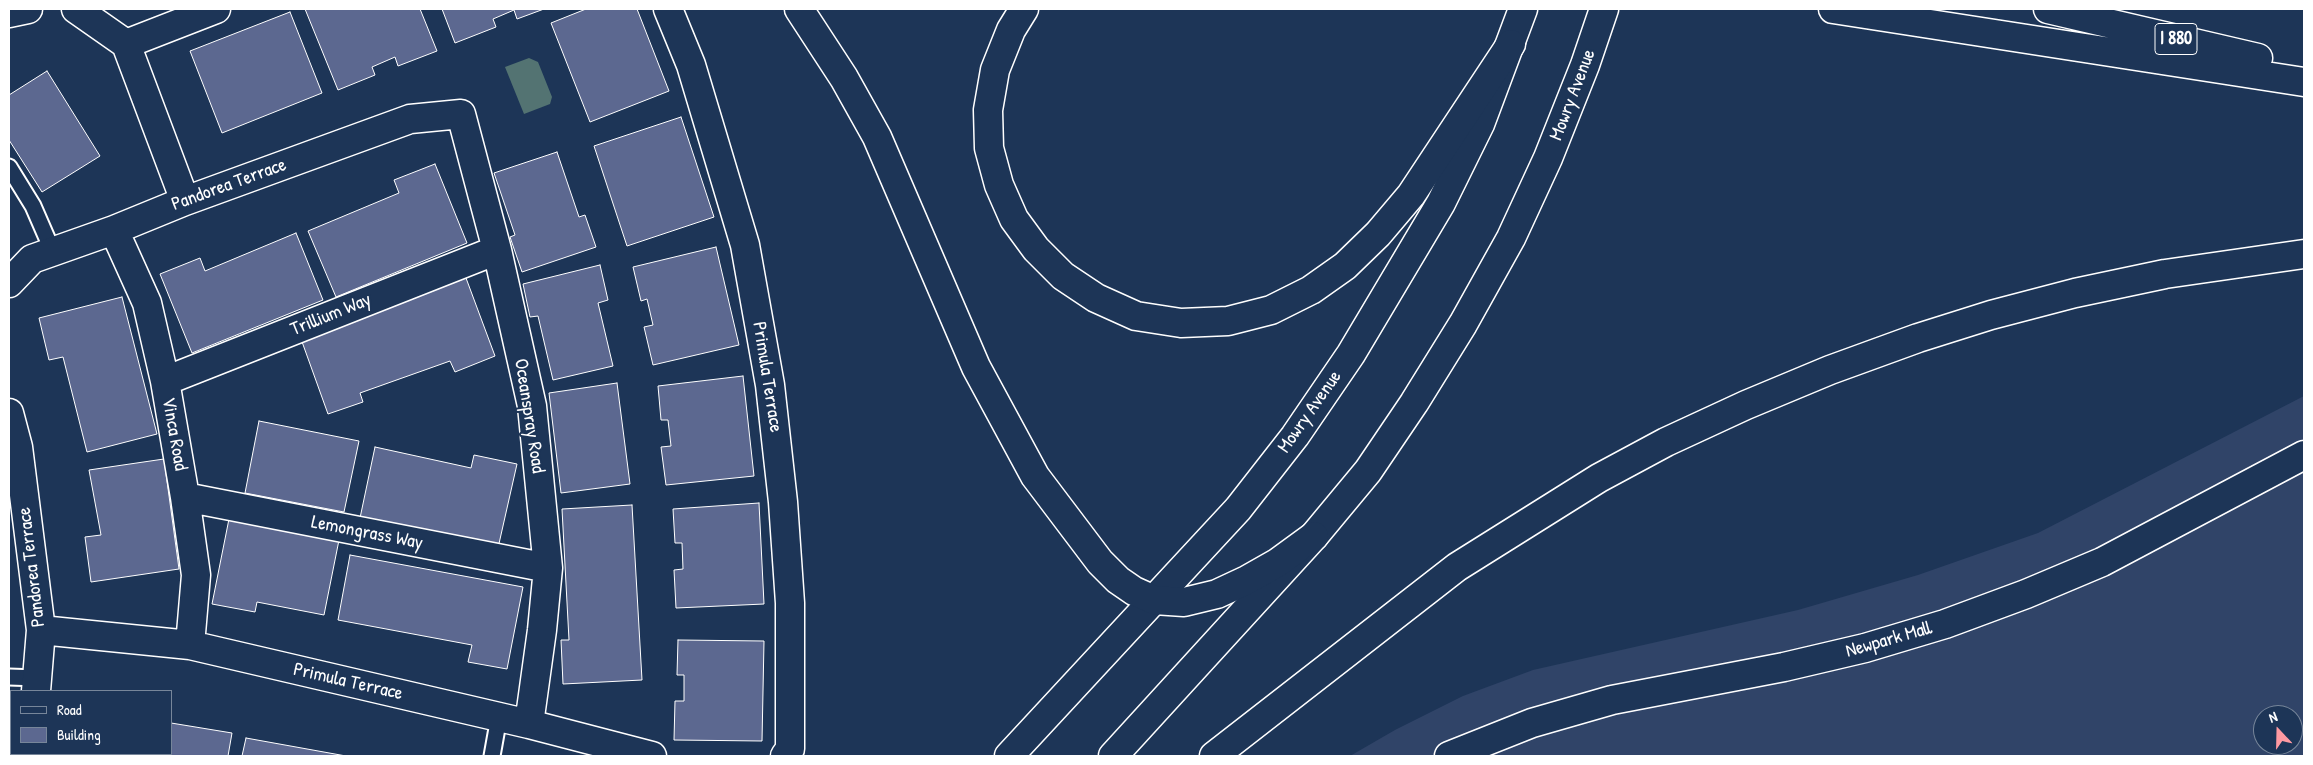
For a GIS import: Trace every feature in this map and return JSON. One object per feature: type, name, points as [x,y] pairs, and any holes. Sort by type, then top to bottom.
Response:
[{"type":"main road","points":[[9,13],[28,9]]},
{"type":"main road","points":[[76,9],[126,44],[185,201]]},
{"type":"main road","points":[[126,44],[216,9]]},
{"type":"main road","name":"Primula Terrace","points":[[668,9],[692,65],[745,245],[770,385],[783,502],[790,603],[790,749],[785,756]]},
{"type":"main road","points":[[799,9],[844,78],[877,137],[976,367],[1035,476],[1100,562],[1118,580],[1134,591],[1154,600],[1184,602],[1217,594],[1277,563],[1314,536]]},
{"type":"main road","points":[[1024,9],[1011,30],[995,70],[988,110],[989,148],[999,186],[1014,219],[1036,249],[1063,276],[1096,298],[1136,316],[1181,323],[1228,321],[1271,310],[1311,290],[1345,266],[1378,234],[1411,194],[1511,44]]},
{"type":"main road","name":"Mowry Avenue","points":[[1009,756],[1238,509],[1295,436],[1351,354],[1441,203],[1480,124],[1523,9]]},
{"type":"main road","name":"Mowry Avenue","points":[[1113,756],[1314,536],[1368,471],[1414,403],[1463,324],[1511,238],[1548,158],[1585,65],[1604,9]]},
{"type":"main road","points":[[1833,9],[2304,82]]},
{"type":"main road","name":"I 880","points":[[2048,9],[2304,69]]},
{"type":"main road","name":"Pandorea Terrace","points":[[9,283],[32,259],[114,230],[185,201],[410,119],[461,114]]},
{"type":"main road","name":"Oceanspray Road","points":[[461,114],[497,250],[532,406],[548,568],[542,630],[529,724]]},
{"type":"main road","name":"Vinca Road","points":[[114,230],[147,303],[165,381],[196,575],[190,645]]},
{"type":"main road","name":"Trillium Way","points":[[165,381],[497,250]]},
{"type":"main road","points":[[1214,756],[1456,567],[1599,478],[1666,442],[1728,413],[1830,370],[1918,338],[1991,315],[2075,292],[2165,274],[2304,254]]},
{"type":"main road","name":"Pandorea Terrace","points":[[9,413],[41,630],[37,685]]},
{"type":"main road","name":"Newpark Mall","points":[[1449,756],[1532,723],[1612,700],[1784,667],[1864,648],[1946,624],[2026,594],[2102,562],[2304,455]]},
{"type":"main road","name":"Lemongrass Way","points":[[185,497],[548,568]]},
{"type":"main road","name":"Primula Terrace","points":[[41,630],[190,645],[529,724],[652,756]]},
{"type":"lane","points":[[9,167],[33,206],[54,252]]},
{"type":"lane","points":[[9,677],[37,685]]},
{"type":"lane","points":[[492,756],[499,717]]},
{"type":"shaded area","points":[[2304,396],[2304,756],[1350,756],[1395,730],[1463,696],[1533,670],[1798,610],[1918,575],[2038,533]]},
{"type":"green space","points":[[529,58],[538,62],[552,97],[550,104],[524,114],[505,67]]},
{"type":"building","points":[[305,9],[420,9],[437,51],[398,66],[395,57],[372,67],[375,75],[338,90]]},
{"type":"building","points":[[442,9],[544,9],[517,19],[514,10],[493,19],[496,27],[455,43]]},
{"type":"building","points":[[586,9],[637,9],[669,91],[590,122],[551,23]]},
{"type":"building","points":[[290,12],[322,93],[222,133],[190,51]]},
{"type":"building","points":[[47,71],[100,156],[42,192],[9,140],[9,95]]},
{"type":"building","points":[[681,117],[714,217],[627,246],[594,146]]},
{"type":"building","points":[[557,152],[579,217],[585,215],[596,247],[522,272],[510,237],[515,235],[494,173]]},
{"type":"building","points":[[435,164],[467,243],[336,297],[308,231],[399,193],[394,180]]},
{"type":"building","points":[[296,233],[323,300],[192,353],[160,274],[200,258],[205,271]]},
{"type":"building","points":[[716,247],[739,345],[653,365],[644,327],[653,325],[647,299],[641,301],[633,267]]},
{"type":"building","points":[[600,265],[608,300],[598,303],[613,366],[553,380],[538,316],[530,317],[523,284]]},
{"type":"building","points":[[466,278],[495,356],[455,372],[450,361],[360,393],[363,402],[328,414],[301,339]]},
{"type":"building","points":[[122,297],[157,434],[87,452],[63,357],[49,360],[39,318]]},
{"type":"building","points":[[743,376],[754,476],[666,485],[661,447],[671,446],[668,420],[661,420],[658,386]]},
{"type":"building","points":[[617,383],[630,484],[561,493],[549,393]]},
{"type":"building","points":[[259,421],[359,441],[344,512],[245,493]]},
{"type":"building","points":[[375,447],[471,468],[474,455],[517,464],[498,548],[360,518]]},
{"type":"building","points":[[164,459],[179,569],[91,582],[85,537],[101,535],[89,470]]},
{"type":"building","points":[[759,503],[764,604],[676,608],[674,570],[683,569],[682,543],[675,543],[673,509]]},
{"type":"building","points":[[632,505],[642,680],[563,684],[561,640],[569,640],[562,509]]},
{"type":"building","points":[[229,519],[339,540],[324,615],[257,602],[255,612],[212,604]]},
{"type":"building","points":[[350,555],[523,587],[507,669],[468,662],[472,645],[338,620]]},
{"type":"building","points":[[678,640],[764,641],[762,741],[674,740],[675,701],[684,701],[684,675],[677,675]]},
{"type":"building","points":[[172,723],[232,733],[228,756],[85,756],[172,755]]},
{"type":"building","points":[[246,738],[346,756],[242,756]]}]
